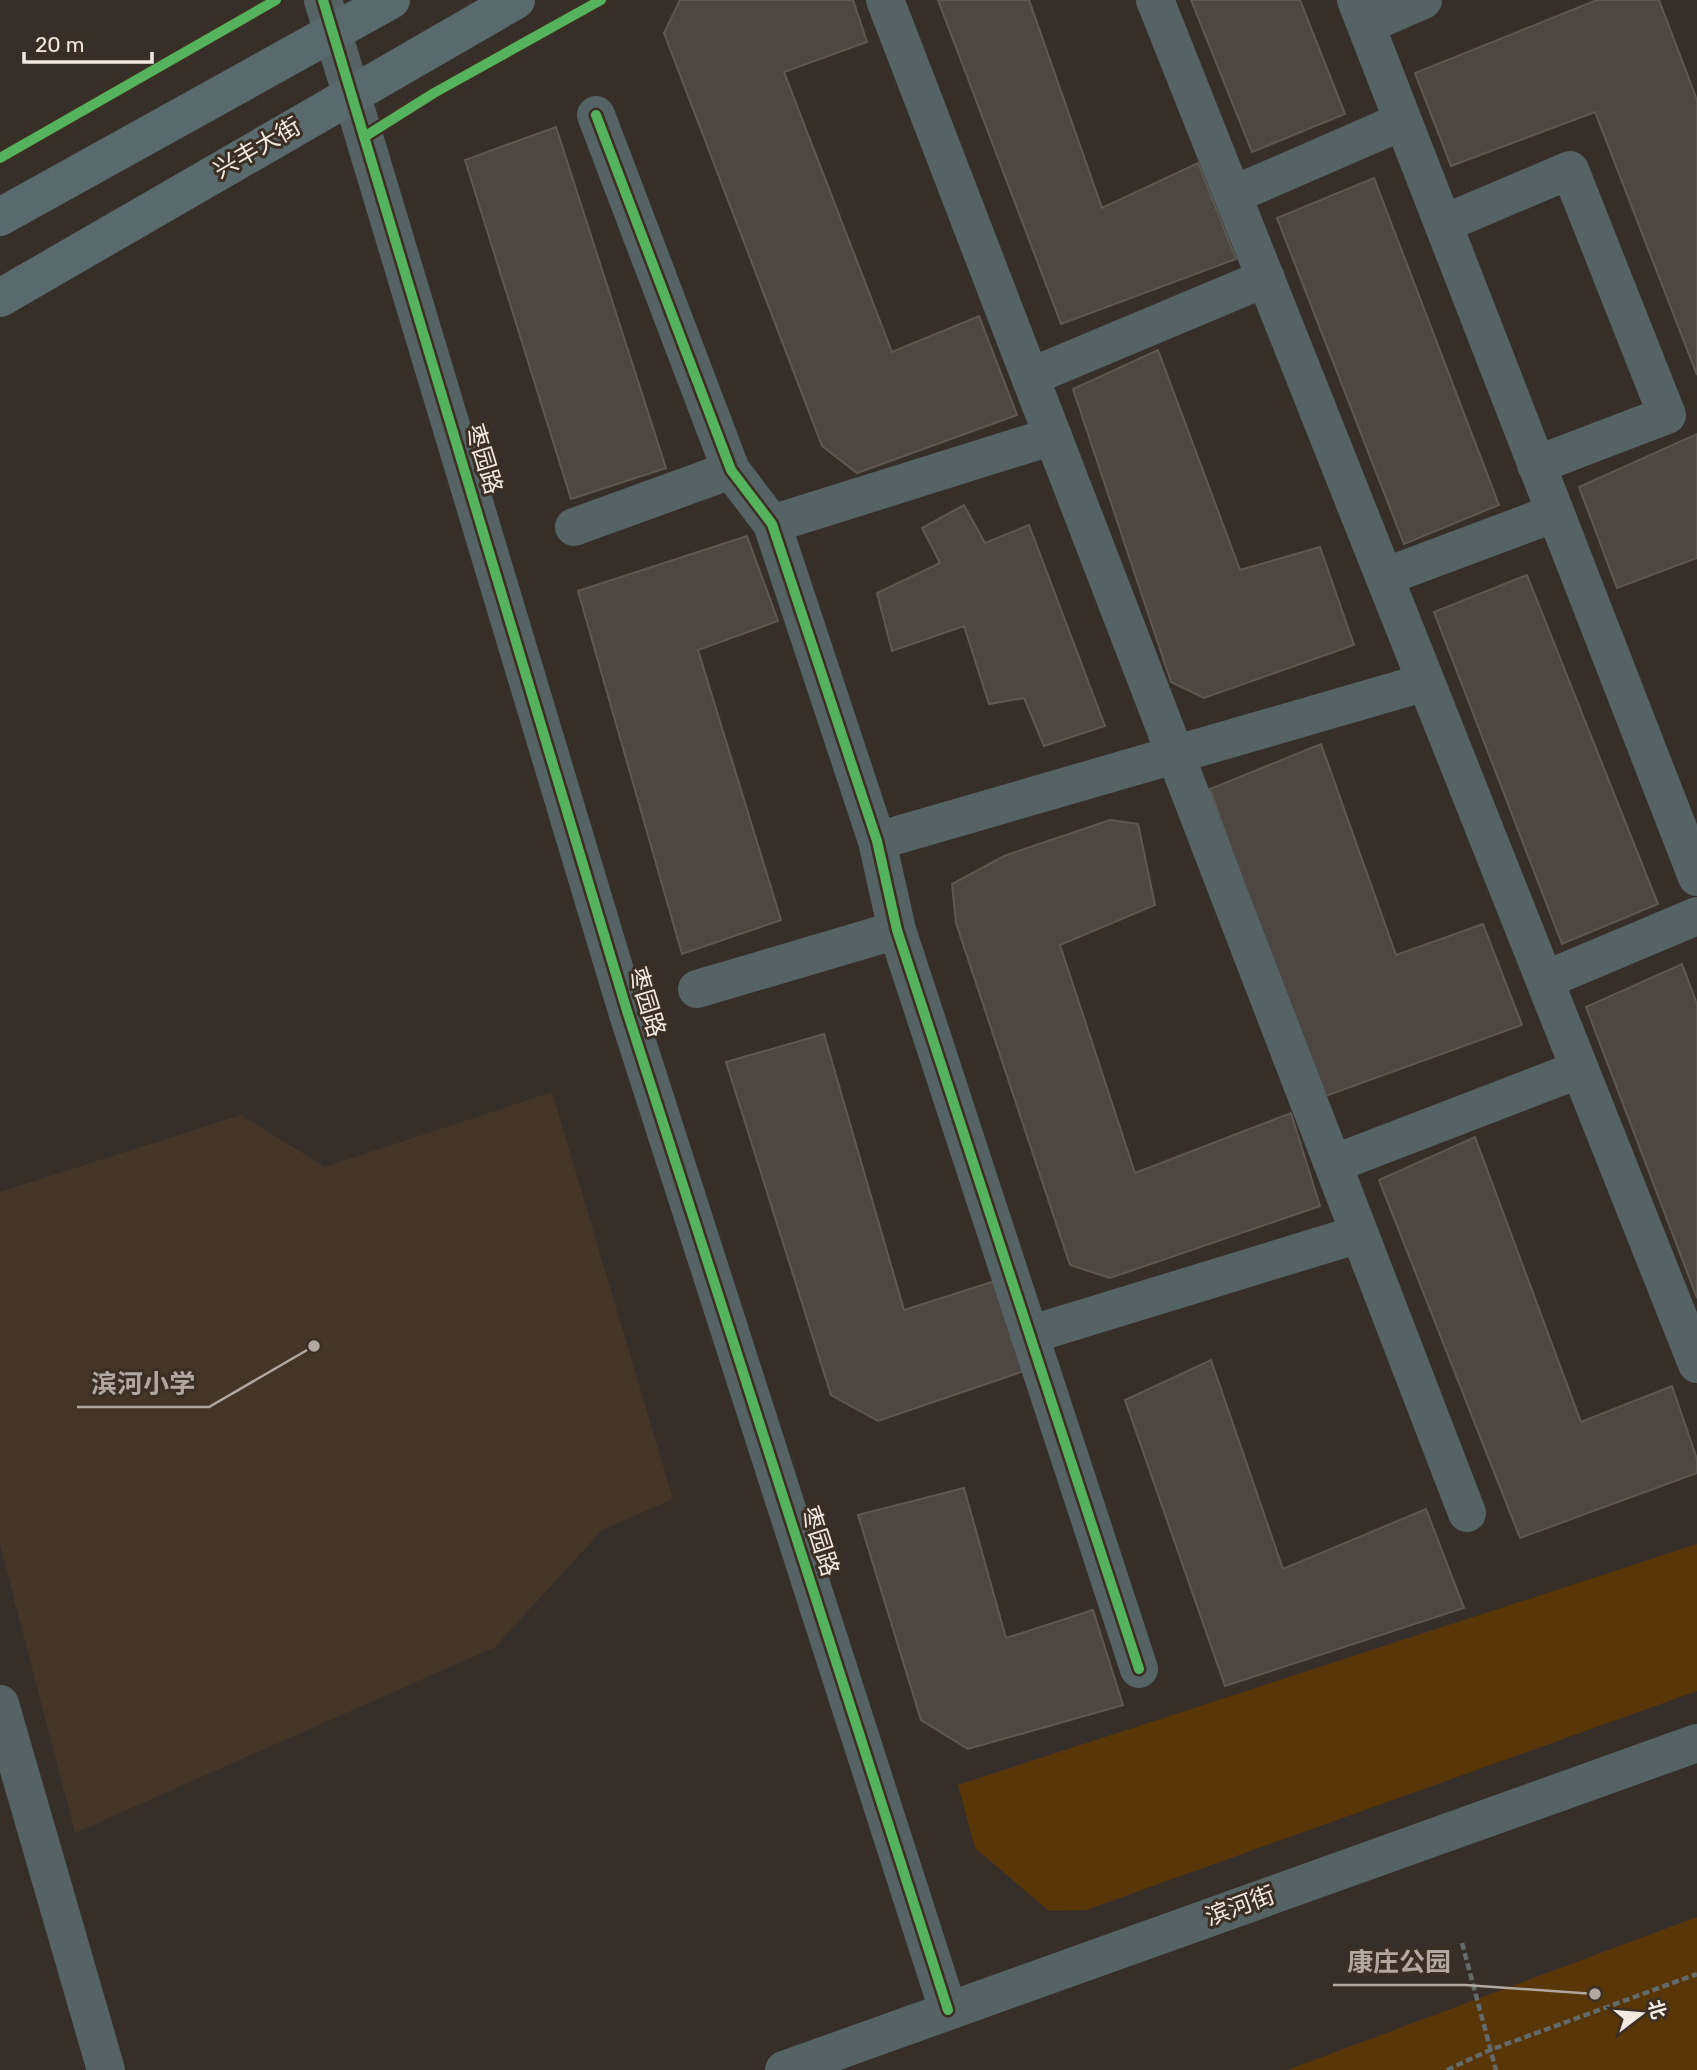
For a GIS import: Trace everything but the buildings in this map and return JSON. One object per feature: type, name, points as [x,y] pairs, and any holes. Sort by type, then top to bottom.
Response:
[{"type":"main road","points":[[0,217],[328,16],[391,0]]},
{"type":"main road","name":"兴丰大街","points":[[0,298],[516,0]]},
{"type":"street","points":[[885,0],[1467,1513]]},
{"type":"street","points":[[1155,0],[1697,1364]]},
{"type":"street","points":[[1423,0],[1361,13],[1697,877]]},
{"type":"street","name":"枣园路","points":[[328,16],[627,1011],[948,2010]]},
{"type":"street","points":[[596,115],[731,470],[772,524],[877,841],[897,930],[1139,1669]]},
{"type":"street","points":[[1233,195],[1403,121]]},
{"type":"street","points":[[1443,223],[1570,170],[1667,415],[1536,465]]},
{"type":"street","points":[[1030,377],[1266,278]]},
{"type":"street","points":[[772,524],[1053,436]]},
{"type":"street","points":[[574,527],[731,470]]},
{"type":"street","points":[[1384,577],[1555,513]]},
{"type":"street","points":[[877,841],[1426,682]]},
{"type":"street","points":[[1545,980],[1697,916]]},
{"type":"street","points":[[697,989],[897,930]]},
{"type":"street","points":[[1333,1164],[1580,1069]]},
{"type":"street","points":[[1029,1335],[1359,1234]]},
{"type":"street","points":[[0,1704],[106,2070]]},
{"type":"street","name":"滨河街","points":[[784,2070],[1697,1743]]},
{"type":"path","points":[[1462,1943],[1496,2070]]},
{"type":"path","points":[[1447,2070],[1490,2050],[1697,1974]]},
{"type":"shaded area","points":[[552,1092],[673,1499],[602,1530],[495,1647],[75,1833],[0,1545],[0,1192],[241,1115],[325,1167]]},
{"type":"shaded area","points":[[1697,1544],[1697,1691],[1086,1910],[1049,1911],[975,1848],[958,1785]]},
{"type":"shaded area","points":[[1697,1917],[1697,2070],[1287,2070]]},
{"type":"cycle path","points":[[0,158],[276,0]]},
{"type":"cycle path","points":[[323,0],[627,1011],[948,2010]]},
{"type":"cycle path","points":[[364,137],[434,93],[601,0]]},
{"type":"cycle path","points":[[596,115],[731,470],[772,524],[877,841],[897,930],[1139,1669]]},
{"type":"place","name":"滨河小学","points":[[314,1346]]},
{"type":"place","name":"康庄公园","points":[[1595,1994]]}]
